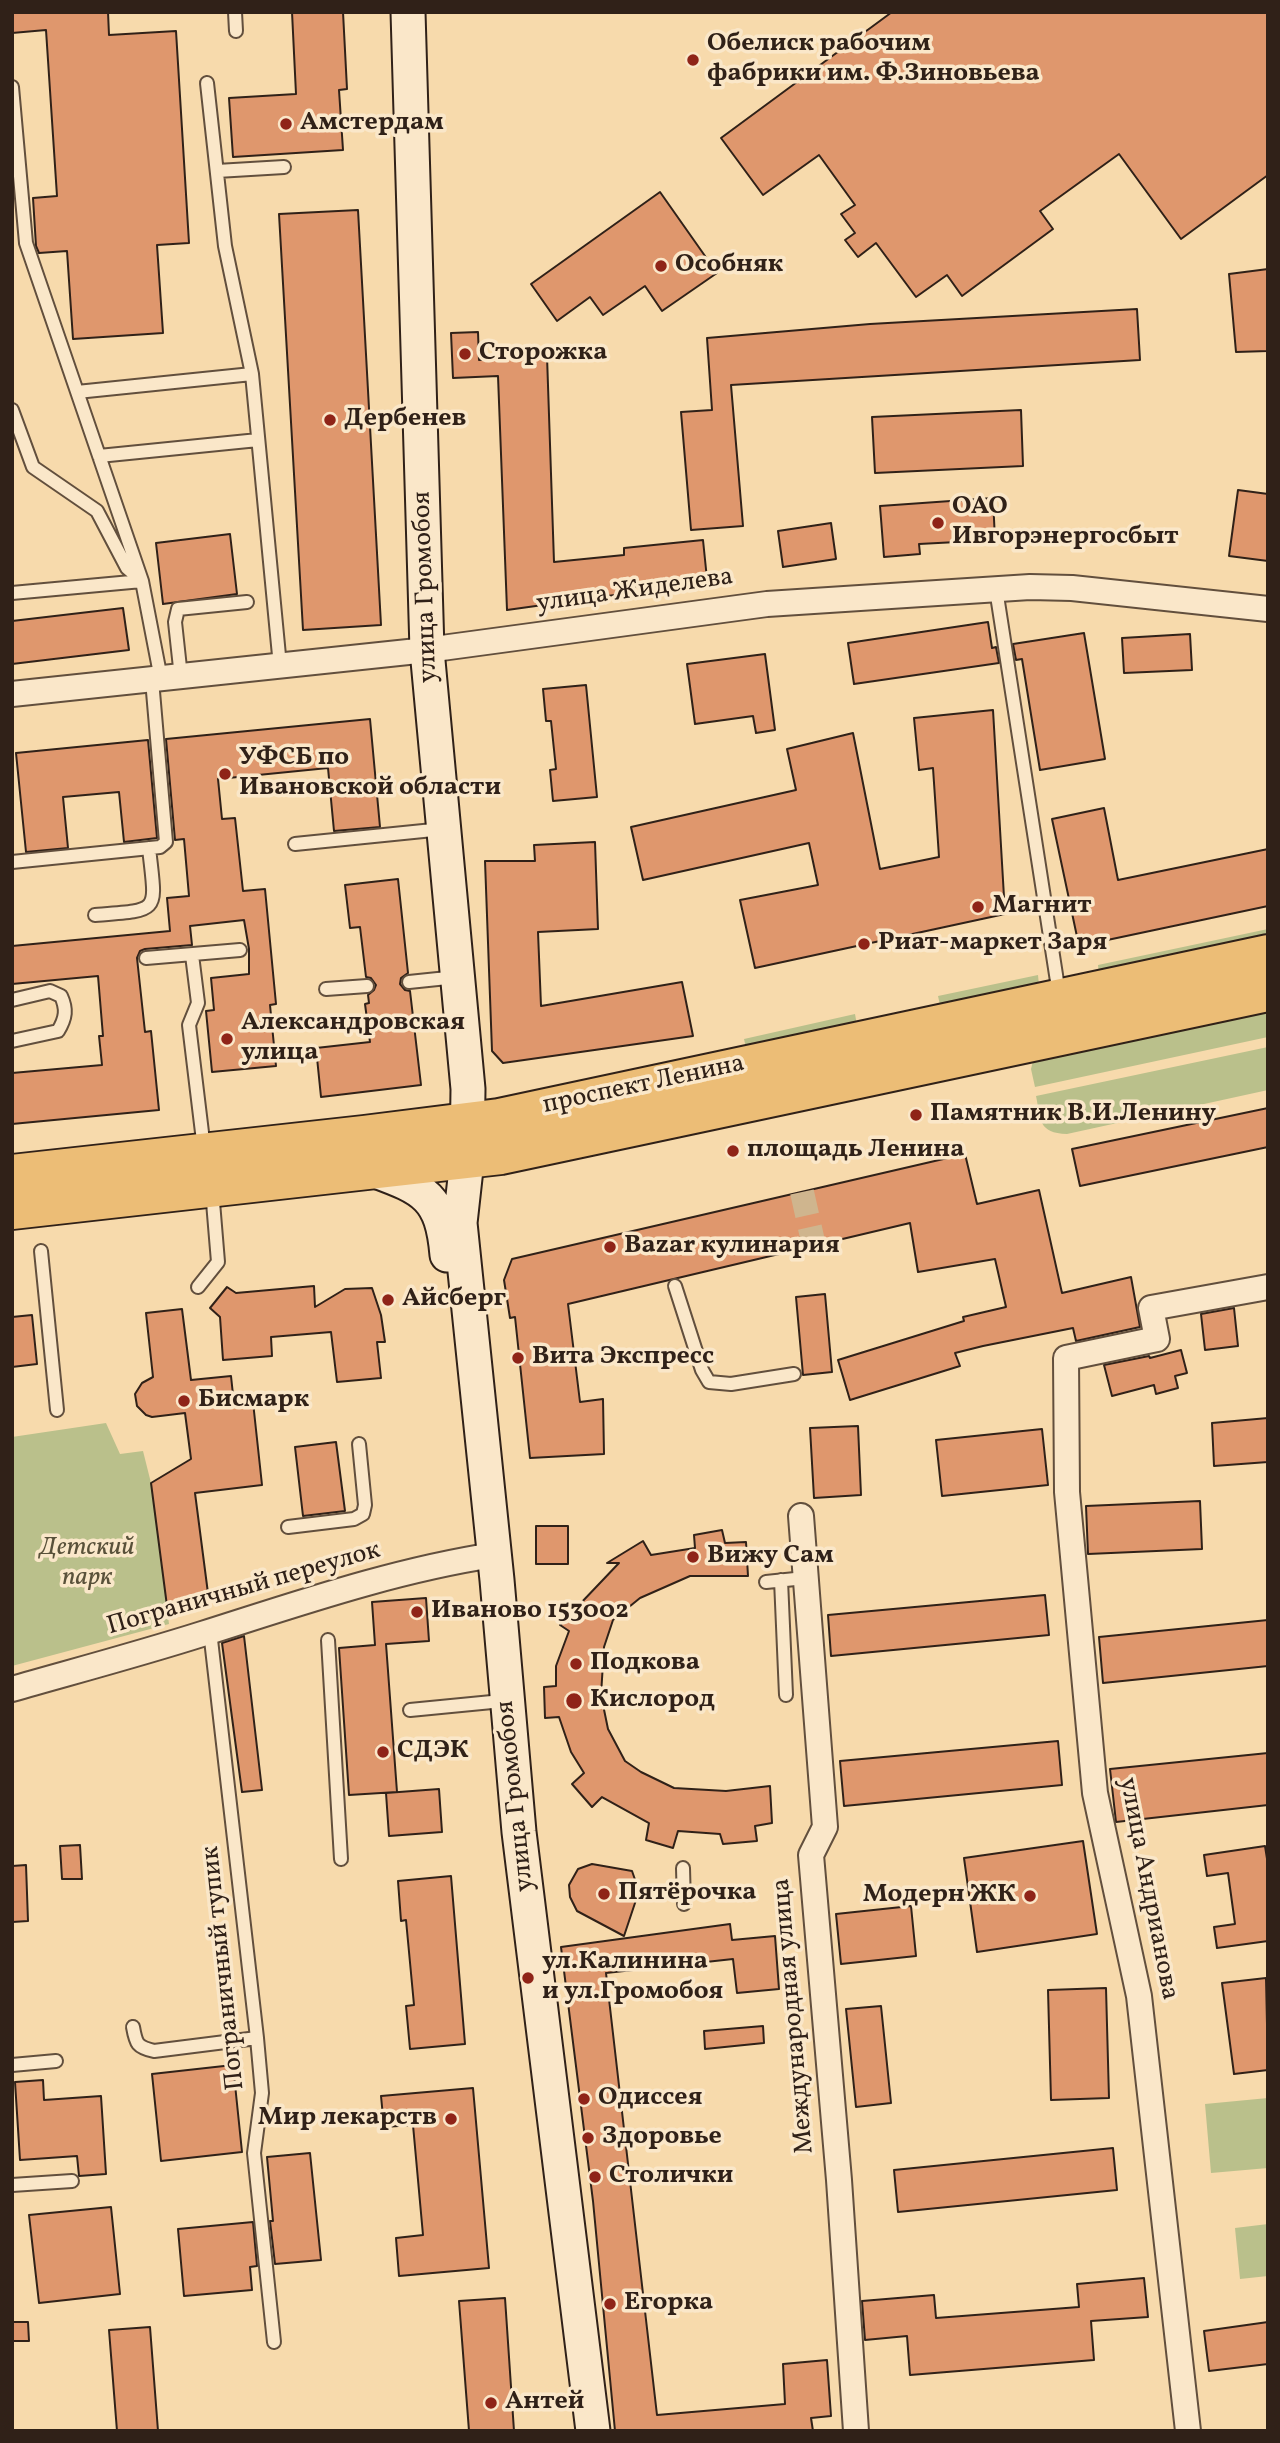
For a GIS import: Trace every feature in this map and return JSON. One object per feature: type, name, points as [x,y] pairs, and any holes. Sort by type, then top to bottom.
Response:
[{"type":"highway","name":"проспект Ленина","points":[[12,1210],[208,1170],[467,1123],[1268,954]]},
{"type":"highway","name":"проспект Ленина","points":[[12,1174],[373,1170],[467,1160],[1268,992]]},
{"type":"main road","name":"улица Громобоя","points":[[408,12],[426,650],[468,1089],[467,1160],[460,1223],[485,1556],[492,1702],[529,2072],[572,2431]]},
{"type":"main road","name":"улица Громобоя","points":[[444,1225],[467,1160]]},
{"type":"main road","name":"улица Громобоя","points":[[373,1170],[412,1184],[427,1195],[444,1225],[593,2431]]},
{"type":"street","name":"улица Жиделева","points":[[12,694],[426,650],[767,604],[996,589],[1072,588],[1268,609]]},
{"type":"street","name":"улица Андрианова","points":[[1188,2431],[1139,1996],[1096,1793],[1067,1492],[1066,1358],[1157,1339],[1151,1308],[1268,1287]]},
{"type":"street","name":"Международная улица","points":[[801,1516],[793,1579],[809,1639],[825,1827],[811,1855],[838,2168],[856,2431]]},
{"type":"street","name":"Пограничный переулок","points":[[12,1689],[298,1603],[449,1562],[485,1556]]},
{"type":"lane","points":[[235,12],[236,30]]},
{"type":"lane","points":[[207,83],[225,246],[252,374],[280,666]]},
{"type":"lane","points":[[12,87],[14,133],[26,243],[142,581],[165,678]]},
{"type":"lane","points":[[217,171],[284,167]]},
{"type":"lane","points":[[77,391],[252,374]]},
{"type":"lane","points":[[12,410],[33,467],[97,511],[127,568],[142,581]]},
{"type":"lane","points":[[99,456],[258,440]]},
{"type":"lane","points":[[12,593],[142,581]]},
{"type":"lane","points":[[996,589],[1060,998]]},
{"type":"lane","points":[[12,862],[160,847],[166,842],[165,678],[178,609],[247,602]]},
{"type":"lane","points":[[295,844],[443,829]]},
{"type":"lane","points":[[95,915],[139,911],[149,907],[154,897],[149,848]]},
{"type":"lane","points":[[146,958],[240,950]]},
{"type":"lane","points":[[192,955],[198,1003],[190,1025],[218,1262],[198,1287]]},
{"type":"lane","points":[[409,982],[457,977]]},
{"type":"lane","points":[[326,989],[367,986]]},
{"type":"lane","points":[[12,1000],[50,992],[61,996],[65,1006],[64,1020],[58,1031],[12,1041]]},
{"type":"lane","points":[[41,1251],[57,1410]]},
{"type":"lane","points":[[675,1286],[702,1370],[709,1382],[731,1384],[794,1374]]},
{"type":"lane","points":[[288,1527],[354,1519],[363,1514],[365,1505],[359,1444]]},
{"type":"lane","points":[[766,1582],[793,1579],[783,1639],[786,1695]]},
{"type":"lane","name":"Пограничный тупик","points":[[210,1631],[257,2038],[262,2094],[254,2153],[274,2342]]},
{"type":"lane","points":[[783,1639],[809,1639]]},
{"type":"lane","points":[[328,1640],[341,1859]]},
{"type":"lane","points":[[411,1710],[492,1702]]},
{"type":"lane","points":[[683,1868],[684,1904]]},
{"type":"lane","points":[[133,2027],[136,2042],[143,2048],[154,2051],[257,2038]]},
{"type":"lane","points":[[12,2065],[56,2060]]},
{"type":"lane","points":[[12,2185],[72,2181]]},
{"type":"green space","points":[[1268,929],[1268,940],[1100,983],[1098,965]]},
{"type":"green space","points":[[1038,975],[1039,985],[940,1005],[938,996]]},
{"type":"green space","points":[[1268,1012],[1268,1037],[1035,1087],[1031,1069],[1033,1061]]},
{"type":"green space","points":[[855,1014],[857,1025],[746,1048],[744,1039]]},
{"type":"green space","points":[[1268,1047],[1268,1090],[1067,1134],[1051,1131],[1042,1124],[1040,1118],[1036,1096]]},
{"type":"green space","name":"Детский парк","points":[[106,1423],[120,1454],[143,1451],[151,1483],[169,1624],[12,1666],[12,1437]]},
{"type":"green space","points":[[1268,2098],[1268,2168],[1211,2173],[1205,2104]]},
{"type":"green space","points":[[1268,2224],[1268,2276],[1240,2279],[1235,2228]]},
{"type":"building","points":[[12,12],[108,12],[109,35],[176,31],[189,243],[157,245],[163,333],[73,339],[67,251],[39,253],[36,246],[33,198],[57,196],[46,30],[12,33]]},
{"type":"building","name":"Амстердам","points":[[292,12],[343,12],[347,89],[339,90],[343,150],[233,157],[229,98],[296,94]]},
{"type":"building","points":[[892,12],[1268,12],[1268,175],[1181,239],[1119,154],[1040,211],[1053,229],[962,296],[947,275],[916,297],[876,243],[858,257],[845,240],[855,233],[841,214],[855,205],[819,155],[763,195],[721,138]]},
{"type":"building","points":[[660,192],[717,273],[662,311],[645,286],[603,315],[590,297],[557,321],[531,284]]},
{"type":"building","name":"Дербенев","points":[[358,210],[381,625],[303,630],[279,214]]},
{"type":"building","points":[[1268,269],[1268,351],[1236,352],[1229,274]]},
{"type":"building","points":[[1137,309],[1140,360],[731,385],[743,526],[691,530],[681,412],[712,410],[707,338],[870,324]]},
{"type":"building","points":[[478,332],[479,360],[547,356],[554,562],[624,555],[624,548],[703,540],[707,579],[621,588],[622,594],[507,610],[498,376],[453,378],[451,333]]},
{"type":"building","points":[[1021,410],[1023,466],[875,473],[872,417]]},
{"type":"building","points":[[1238,490],[1268,494],[1268,561],[1229,556]]},
{"type":"building","name":"ОАО Ивгорэнергосбыт","points":[[993,498],[995,540],[919,544],[920,554],[884,557],[880,506]]},
{"type":"building","points":[[831,523],[836,559],[783,567],[778,531]]},
{"type":"building","points":[[230,534],[237,594],[163,604],[156,543]]},
{"type":"building","points":[[123,608],[129,650],[12,664],[12,621]]},
{"type":"building","points":[[988,622],[992,648],[996,647],[999,663],[854,684],[848,643]]},
{"type":"building","points":[[1084,633],[1105,759],[1040,770],[1022,659],[1016,660],[1013,644]]},
{"type":"building","points":[[1190,634],[1192,670],[1124,673],[1122,638]]},
{"type":"building","points":[[765,654],[775,730],[756,733],[753,716],[695,724],[687,664]]},
{"type":"building","points":[[586,685],[597,797],[553,801],[550,770],[556,769],[551,721],[546,721],[543,689]]},
{"type":"building","points":[[993,710],[1005,914],[755,968],[740,900],[818,885],[809,843],[643,880],[631,827],[796,790],[787,749],[853,733],[880,869],[939,857],[933,768],[919,770],[914,718]]},
{"type":"building","points":[[370,719],[380,827],[334,831],[328,768],[218,779],[222,819],[235,818],[243,891],[265,889],[276,1004],[270,1005],[276,1066],[212,1072],[206,1011],[214,1010],[211,978],[249,974],[249,949],[244,920],[190,926],[192,945],[145,949],[140,951],[137,958],[145,1032],[151,1031],[159,1110],[12,1124],[12,1073],[102,1065],[99,1036],[103,1036],[98,976],[12,984],[12,946],[170,931],[167,898],[189,896],[184,839],[175,840],[166,739]]},
{"type":"building","points":[[148,740],[157,838],[124,842],[119,792],[63,797],[68,848],[26,852],[16,753]]},
{"type":"building","points":[[1104,808],[1118,880],[1268,849],[1268,906],[1079,946],[1052,819]]},
{"type":"building","points":[[595,842],[598,929],[538,932],[541,1006],[682,982],[693,1036],[503,1063],[492,1051],[485,861],[535,861],[534,845]]},
{"type":"building","points":[[398,879],[408,973],[401,978],[400,984],[410,991],[421,1085],[321,1097],[316,1048],[370,1042],[365,1004],[369,1003],[368,995],[376,985],[371,978],[366,977],[360,927],[350,928],[345,885]]},
{"type":"building","points":[[1268,1108],[1268,1147],[1080,1186],[1072,1149]]},
{"type":"building","points":[[965,1154],[977,1204],[1039,1190],[1062,1293],[1131,1277],[1140,1327],[1076,1341],[1073,1328],[955,1353],[960,1366],[850,1400],[838,1360],[964,1321],[963,1317],[1006,1307],[995,1259],[918,1272],[910,1223],[568,1304],[580,1402],[603,1399],[604,1454],[530,1458],[515,1317],[510,1318],[504,1280],[512,1259]]},
{"type":"building","points":[[314,1286],[315,1307],[345,1289],[372,1288],[381,1315],[385,1342],[377,1342],[381,1378],[337,1382],[331,1332],[271,1337],[272,1356],[223,1360],[220,1317],[210,1308],[227,1287],[236,1293]]},
{"type":"building","points":[[825,1294],[832,1372],[803,1375],[796,1297]]},
{"type":"building","points":[[1234,1308],[1238,1346],[1205,1350],[1201,1314]]},
{"type":"building","name":"Бисмарк","points":[[182,1309],[191,1380],[231,1376],[234,1404],[253,1402],[262,1485],[195,1493],[209,1601],[167,1606],[151,1483],[191,1459],[185,1413],[152,1417],[146,1415],[137,1406],[135,1394],[142,1383],[153,1377],[146,1313]]},
{"type":"building","points":[[32,1315],[37,1364],[12,1367],[12,1317]]},
{"type":"building","points":[[1181,1350],[1187,1373],[1175,1376],[1178,1388],[1156,1394],[1154,1385],[1112,1396],[1104,1365]]},
{"type":"building","points":[[1268,1418],[1268,1462],[1214,1466],[1212,1423]]},
{"type":"building","points":[[858,1426],[861,1495],[814,1498],[810,1428]]},
{"type":"building","points":[[1042,1429],[1048,1485],[942,1496],[936,1440]]},
{"type":"building","points":[[336,1442],[345,1511],[303,1516],[295,1447]]},
{"type":"building","points":[[1200,1501],[1202,1549],[1088,1554],[1086,1506]]},
{"type":"building","points":[[536,1526],[568,1526],[568,1564],[536,1564]]},
{"type":"building","points":[[722,1530],[725,1543],[746,1542],[748,1576],[690,1576],[640,1598],[613,1620],[604,1647],[601,1695],[608,1729],[625,1761],[674,1788],[726,1791],[770,1786],[772,1823],[755,1826],[757,1841],[723,1844],[720,1834],[678,1831],[673,1848],[646,1840],[649,1823],[602,1797],[592,1807],[572,1784],[584,1773],[571,1752],[559,1717],[545,1718],[544,1687],[556,1686],[556,1666],[569,1631],[560,1625],[619,1563],[607,1563],[643,1541],[651,1555],[695,1548],[694,1535]]},
{"type":"building","points":[[1045,1595],[1049,1635],[831,1656],[828,1615]]},
{"type":"building","points":[[426,1598],[429,1641],[386,1644],[397,1792],[349,1795],[339,1648],[375,1645],[372,1602]]},
{"type":"building","points":[[1268,1620],[1268,1666],[1103,1683],[1099,1637]]},
{"type":"building","points":[[244,1636],[262,1790],[242,1792],[222,1643]]},
{"type":"building","points":[[1058,1741],[1062,1785],[844,1806],[840,1761]]},
{"type":"building","points":[[1268,1753],[1268,1805],[1116,1822],[1110,1769]]},
{"type":"building","points":[[439,1789],[442,1832],[389,1836],[386,1793]]},
{"type":"building","name":"Модерн ЖК","points":[[1083,1841],[1097,1934],[977,1952],[964,1858]]},
{"type":"building","points":[[80,1845],[82,1879],[62,1879],[60,1846]]},
{"type":"building","points":[[1265,1846],[1268,1865],[1268,1941],[1217,1948],[1214,1927],[1235,1924],[1228,1873],[1207,1876],[1204,1855]]},
{"type":"building","name":"Пятёрочка","points":[[592,1864],[632,1871],[639,1891],[624,1936],[577,1911],[570,1897],[569,1885],[578,1869]]},
{"type":"building","points":[[26,1865],[28,1921],[12,1922],[12,1866]]},
{"type":"building","points":[[451,1876],[465,2044],[410,2049],[406,2006],[414,2005],[406,1920],[401,1921],[398,1881]]},
{"type":"building","points":[[911,1906],[916,1956],[841,1964],[836,1914]]},
{"type":"building","points":[[730,1924],[732,1940],[775,1936],[779,1989],[737,1993],[733,1959],[606,1973],[657,2415],[785,2404],[783,2364],[827,2360],[831,2416],[811,2418],[813,2431],[615,2431],[593,2201],[561,1947]]},
{"type":"building","points":[[1266,1978],[1268,2070],[1234,2074],[1222,1983]]},
{"type":"building","points":[[1106,1988],[1109,2098],[1051,2100],[1048,1990]]},
{"type":"building","points":[[881,2006],[891,2103],[856,2107],[846,2009]]},
{"type":"building","points":[[763,2026],[764,2043],[705,2049],[704,2031]]},
{"type":"building","points":[[233,2065],[242,2152],[161,2161],[152,2074]]},
{"type":"building","points":[[43,2080],[44,2100],[101,2096],[106,2174],[79,2176],[77,2156],[20,2160],[15,2082]]},
{"type":"building","points":[[473,2088],[489,2268],[399,2276],[396,2238],[423,2235],[413,2125],[384,2127],[381,2096]]},
{"type":"building","points":[[1113,2148],[1117,2190],[898,2212],[894,2170]]},
{"type":"building","points":[[310,2153],[321,2260],[275,2264],[267,2157]]},
{"type":"building","points":[[111,2207],[120,2294],[39,2303],[29,2215]]},
{"type":"building","points":[[253,2222],[257,2266],[250,2267],[252,2290],[184,2296],[178,2229]]},
{"type":"building","points":[[1144,2278],[1148,2317],[1091,2321],[1094,2360],[910,2375],[907,2336],[865,2340],[862,2301],[934,2295],[936,2318],[1079,2307],[1077,2284]]},
{"type":"building","points":[[505,2298],[514,2431],[469,2431],[459,2301]]},
{"type":"building","points":[[12,2322],[28,2322],[29,2341],[12,2341]]},
{"type":"building","points":[[1268,2322],[1268,2364],[1209,2371],[1204,2331]]},
{"type":"building","points":[[150,2327],[158,2431],[117,2431],[109,2330]]},
{"type":"tunnel","points":[[802,1192],[814,1246]]},
{"type":"place","name":"Обелиск рабочим фабрики им. Ф.Зиновьева","points":[[693,60]]},
{"type":"place","name":"Амстердам","points":[[286,124]]},
{"type":"place","name":"Особняк","points":[[661,266]]},
{"type":"place","name":"Сторожка","points":[[465,354]]},
{"type":"place","name":"Дербенев","points":[[330,420]]},
{"type":"place","name":"ОАО Ивгорэнергосбыт","points":[[938,523]]},
{"type":"place","name":"УФСБ по Ивановской области","points":[[225,774]]},
{"type":"place","name":"Магнит","points":[[978,907]]},
{"type":"place","name":"Риат-маркет Заря","points":[[864,944]]},
{"type":"place","name":"Александровская улица","points":[[227,1039]]},
{"type":"place","name":"Памятник В.И.Ленину","points":[[916,1115]]},
{"type":"place","name":"площадь Ленина","points":[[733,1151]]},
{"type":"place","name":"Bazar кулинария","points":[[610,1247]]},
{"type":"place","name":"Айсберг","points":[[388,1300]]},
{"type":"place","name":"Вита Экспресс","points":[[518,1358]]},
{"type":"place","name":"Бисмарк","points":[[184,1401]]},
{"type":"place","name":"Вижу Сам","points":[[693,1557]]},
{"type":"place","name":"Иваново 153002","points":[[417,1612]]},
{"type":"place","name":"Подкова","points":[[576,1664]]},
{"type":"place","name":"Кислород","points":[[574,1701]]},
{"type":"place","name":"СДЭК","points":[[383,1752]]},
{"type":"place","name":"Пятёрочка","points":[[604,1894]]},
{"type":"place","name":"Модерн ЖК","points":[[1030,1896]]},
{"type":"place","name":"ул.Калинина и ул.Громобоя","points":[[528,1978]]},
{"type":"place","name":"Одиссея","points":[[584,2099]]},
{"type":"place","name":"Мир лекарств","points":[[451,2119]]},
{"type":"place","name":"Здоровье","points":[[588,2138]]},
{"type":"place","name":"Столички","points":[[595,2177]]},
{"type":"place","name":"Егорка","points":[[610,2304]]},
{"type":"place","name":"Антей","points":[[491,2403]]}]
